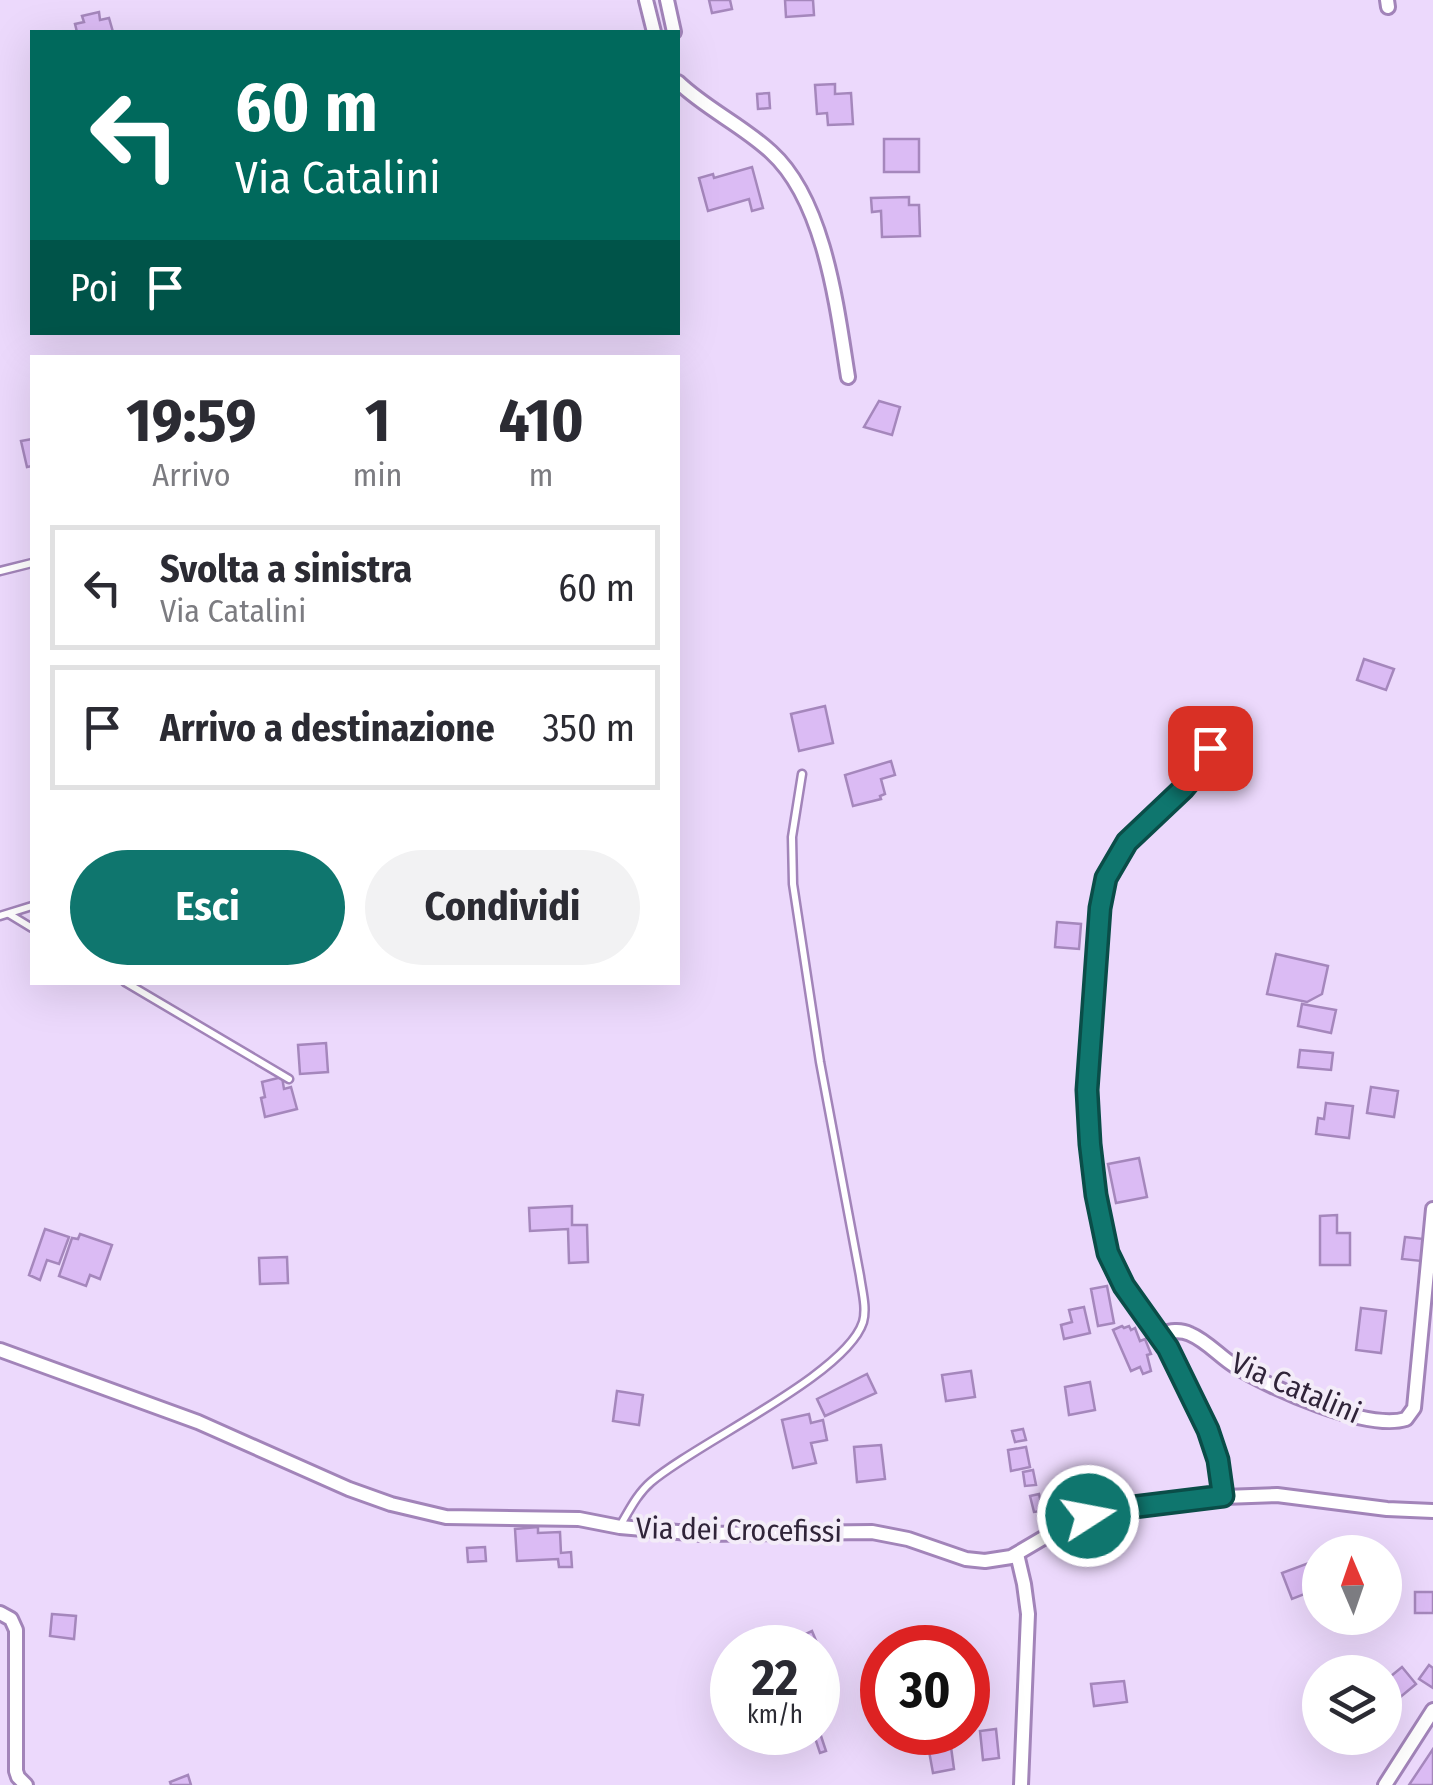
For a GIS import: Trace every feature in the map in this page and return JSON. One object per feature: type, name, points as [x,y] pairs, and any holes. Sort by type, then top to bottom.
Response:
[{"type":"street","points":[[646,0],[654,30]]},
{"type":"street","points":[[667,0],[674,30]]},
{"type":"street","points":[[680,84],[771,151],[798,187],[831,278],[848,376]]},
{"type":"street","name":"Via Catalini","points":[[1210,748],[1183,789],[1122,847],[1106,878],[1100,908],[1087,1090],[1097,1206],[1108,1253],[1118,1276],[1160,1334],[1208,1430],[1218,1460],[1223,1496]]},
{"type":"street","name":"Via Catalini","points":[[1160,1334],[1174,1330],[1188,1333],[1243,1371],[1343,1414],[1378,1422],[1406,1419],[1414,1408],[1433,1208]]},
{"type":"street","name":"Via dei Crocefissi","points":[[0,1350],[198,1422],[335,1484],[398,1506],[446,1517],[579,1519],[620,1528],[723,1535],[872,1532],[901,1537],[975,1561],[996,1561],[1017,1554],[1071,1522],[1095,1514],[1223,1496],[1277,1495],[1433,1512]]},
{"type":"street","points":[[1017,1554],[1028,1614],[1022,1785]]},
{"type":"street","points":[[0,1613],[10,1619],[16,1630],[16,1771],[26,1785]]},
{"type":"street","points":[[1385,1785],[1433,1710]]},
{"type":"lane","points":[[0,572],[30,564]]},
{"type":"lane","points":[[620,1528],[648,1485],[814,1374],[849,1344],[863,1320],[860,1276],[822,1076],[794,884],[792,837],[802,774]]},
{"type":"lane","points":[[4,915],[30,907]]},
{"type":"lane","points":[[4,915],[30,927]]},
{"type":"lane","points":[[130,985],[289,1079]]},
{"type":"building","points":[[709,0],[730,0],[732,9],[712,13]]},
{"type":"building","points":[[785,0],[813,0],[814,15],[786,17]]},
{"type":"building","points":[[99,12],[100,20],[109,18],[112,30],[76,30],[75,24],[84,22],[82,16]]},
{"type":"building","points":[[835,84],[835,94],[851,93],[853,124],[828,125],[827,113],[817,114],[815,85]]},
{"type":"building","points":[[769,93],[770,108],[758,109],[757,94]]},
{"type":"building","points":[[884,139],[919,139],[919,172],[884,172]]},
{"type":"building","points":[[752,167],[763,208],[752,211],[749,199],[708,211],[699,178],[713,174],[714,178]]},
{"type":"building","points":[[909,197],[909,205],[919,205],[920,236],[882,237],[881,211],[872,212],[871,198]]},
{"type":"building","points":[[879,401],[900,407],[892,435],[864,427]]},
{"type":"building","points":[[30,439],[30,466],[27,467],[21,441]]},
{"type":"building","points":[[1364,659],[1394,669],[1386,690],[1357,680]]},
{"type":"building","points":[[825,706],[833,743],[799,751],[791,714]]},
{"type":"building","points":[[891,761],[895,775],[881,779],[885,794],[881,799],[853,806],[845,775]]},
{"type":"building","points":[[1057,922],[1081,924],[1079,949],[1055,947]]},
{"type":"building","points":[[1276,954],[1328,966],[1322,994],[1307,1002],[1267,994]]},
{"type":"building","points":[[1302,1004],[1336,1010],[1331,1033],[1298,1026]]},
{"type":"building","points":[[326,1043],[328,1072],[300,1074],[298,1045]]},
{"type":"building","points":[[1300,1050],[1333,1053],[1331,1070],[1298,1067]]},
{"type":"building","points":[[282,1077],[284,1089],[291,1087],[297,1109],[265,1117],[262,1082]]},
{"type":"building","points":[[1371,1087],[1398,1091],[1394,1117],[1367,1113]]},
{"type":"building","points":[[1326,1103],[1353,1106],[1349,1138],[1316,1134],[1318,1118],[1324,1119]]},
{"type":"building","points":[[1139,1158],[1147,1197],[1116,1203],[1108,1164]]},
{"type":"building","points":[[572,1206],[572,1225],[587,1225],[588,1262],[569,1263],[568,1229],[530,1231],[529,1208]]},
{"type":"building","points":[[1337,1215],[1337,1233],[1350,1233],[1350,1265],[1320,1265],[1320,1216]]},
{"type":"building","points":[[45,1229],[69,1237],[59,1264],[47,1260],[40,1280],[29,1275]]},
{"type":"building","points":[[80,1234],[112,1245],[100,1279],[90,1275],[86,1286],[59,1276],[72,1238],[78,1239]]},
{"type":"building","points":[[1405,1237],[1424,1239],[1421,1261],[1402,1259]]},
{"type":"building","points":[[287,1257],[288,1283],[260,1284],[259,1258]]},
{"type":"building","points":[[1107,1286],[1114,1323],[1098,1326],[1091,1289]]},
{"type":"building","points":[[1084,1307],[1090,1333],[1064,1339],[1061,1325],[1072,1322],[1069,1310]]},
{"type":"building","points":[[1361,1308],[1386,1311],[1381,1353],[1356,1350]]},
{"type":"building","points":[[1122,1326],[1135,1328],[1140,1341],[1145,1339],[1151,1354],[1147,1355],[1151,1371],[1143,1374],[1140,1367],[1131,1371],[1113,1330]]},
{"type":"building","points":[[971,1371],[975,1397],[946,1401],[942,1375]]},
{"type":"building","points":[[867,1374],[876,1393],[825,1416],[817,1399]]},
{"type":"building","points":[[1090,1382],[1095,1410],[1069,1415],[1065,1387]]},
{"type":"building","points":[[617,1391],[643,1395],[639,1425],[613,1421]]},
{"type":"building","points":[[809,1414],[811,1423],[823,1420],[827,1440],[811,1443],[816,1463],[793,1468],[782,1420]]},
{"type":"building","points":[[1023,1429],[1026,1440],[1015,1442],[1012,1431]]},
{"type":"building","points":[[881,1445],[885,1479],[857,1482],[854,1447]]},
{"type":"building","points":[[1026,1447],[1030,1467],[1011,1471],[1008,1450]]},
{"type":"building","points":[[1033,1470],[1036,1485],[1025,1486],[1023,1472]]},
{"type":"building","points":[[1039,1494],[1043,1511],[1034,1512],[1030,1496]]},
{"type":"building","points":[[538,1527],[538,1533],[560,1532],[561,1553],[571,1552],[572,1567],[559,1567],[558,1559],[517,1561],[515,1529]]},
{"type":"building","points":[[485,1547],[486,1561],[468,1562],[467,1548]]},
{"type":"building","points":[[1302,1566],[1302,1595],[1292,1599],[1282,1573]]},
{"type":"building","points":[[1415,1592],[1433,1592],[1433,1613],[1415,1613]]},
{"type":"building","points":[[52,1614],[76,1616],[74,1639],[50,1636]]},
{"type":"building","points":[[1429,1665],[1433,1668],[1433,1688],[1419,1679]]},
{"type":"building","points":[[1402,1667],[1416,1684],[1402,1696]]},
{"type":"building","points":[[1124,1681],[1127,1702],[1094,1706],[1091,1684]]},
{"type":"building","points":[[996,1729],[999,1758],[983,1760],[982,1755],[990,1755],[990,1730]]},
{"type":"building","points":[[1433,1749],[1433,1785],[1409,1785]]},
{"type":"building","points":[[930,1755],[952,1755],[954,1769],[933,1773]]},
{"type":"building","points":[[188,1775],[191,1785],[171,1785],[170,1782]]},
{"type":"route","points":[[1088,1516],[1223,1496],[1218,1460],[1208,1430],[1168,1348],[1124,1286],[1108,1253],[1096,1195],[1087,1090],[1102,889],[1114,860],[1127,842],[1183,789],[1210,748]]}]
